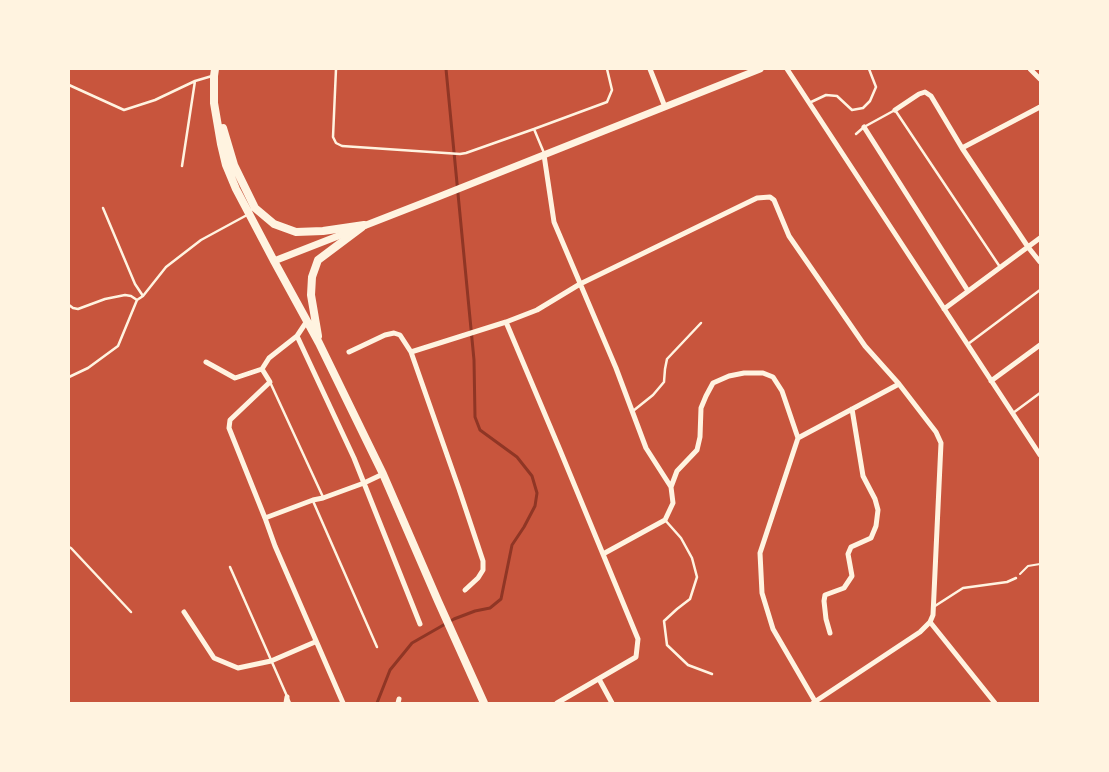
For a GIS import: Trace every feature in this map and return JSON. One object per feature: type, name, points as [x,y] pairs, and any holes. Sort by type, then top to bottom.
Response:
[{"type":"main road","points":[[215,72],[214,104],[226,165],[236,189],[319,343],[383,474],[484,703]]},
{"type":"main road","points":[[214,104],[234,165],[255,208],[274,224],[296,232],[323,231],[364,225]]},
{"type":"main road","points":[[319,343],[311,296],[312,277],[318,260],[364,225]]},
{"type":"street","points":[[650,69],[665,107]]},
{"type":"street","points":[[274,261],[665,107],[745,72],[760,69]]},
{"type":"street","points":[[787,69],[1039,452]]},
{"type":"street","points":[[1030,69],[1040,79]]},
{"type":"street","points":[[896,110],[919,94],[925,92],[931,96],[962,148],[1040,262]]},
{"type":"street","points":[[962,148],[1039,109]]},
{"type":"street","points":[[864,127],[968,291]]},
{"type":"street","points":[[544,155],[554,222],[616,368],[646,448],[671,487],[673,503],[665,520],[603,554]]},
{"type":"street","points":[[411,352],[506,322],[537,310],[580,284],[757,198],[770,197],[776,203],[789,236],[865,346],[900,384],[936,432],[941,443],[934,615],[920,632],[815,703],[773,629],[762,593],[760,553],[798,438],[782,391],[773,376],[763,373],[744,373],[729,376],[713,383],[701,408],[700,437],[697,450],[677,471],[671,487]]},
{"type":"street","points":[[944,308],[1040,238]]},
{"type":"street","points":[[206,362],[236,378],[262,369],[269,358],[296,336],[307,321]]},
{"type":"street","points":[[506,322],[638,639],[636,657],[558,703]]},
{"type":"street","points":[[349,352],[385,335],[394,334],[400,335],[411,352],[483,562],[483,570],[478,578],[465,590]]},
{"type":"street","points":[[296,336],[354,458],[420,624]]},
{"type":"street","points":[[991,381],[1040,345]]},
{"type":"street","points":[[262,369],[270,382],[230,420],[229,428],[275,546],[343,703]]},
{"type":"street","points":[[798,438],[900,384]]},
{"type":"street","points":[[830,634],[826,619],[825,595],[844,588],[852,576],[848,554],[851,547],[871,538],[876,526],[878,510],[875,499],[863,476],[852,409]]},
{"type":"street","points":[[265,518],[313,500],[324,498],[383,474]]},
{"type":"street","points":[[184,612],[214,658],[238,668],[271,661],[315,642]]},
{"type":"street","points":[[930,622],[995,703]]},
{"type":"street","points":[[599,679],[612,703]]},
{"type":"street","points":[[286,703],[287,697]]},
{"type":"lane","points":[[336,69],[333,130],[333,137],[336,143],[342,146],[460,154],[607,102],[612,90],[606,69]]},
{"type":"lane","points":[[809,103],[826,95],[836,96],[852,110],[863,108],[870,101],[876,87],[869,69]]},
{"type":"lane","points":[[69,85],[124,110],[155,100],[215,72]]},
{"type":"lane","points":[[182,166],[195,82]]},
{"type":"lane","points":[[856,134],[864,127],[896,110],[1000,268]]},
{"type":"lane","points":[[534,129],[544,155]]},
{"type":"lane","points":[[103,208],[135,284],[143,296]]},
{"type":"lane","points":[[69,377],[88,368],[118,346],[137,300],[143,296],[166,267],[201,240],[248,214]]},
{"type":"lane","points":[[968,344],[1040,290]]},
{"type":"lane","points":[[69,304],[73,308],[78,309],[125,295],[137,300]]},
{"type":"lane","points":[[632,412],[664,382],[664,369],[668,359],[701,323]]},
{"type":"lane","points":[[270,382],[324,498]]},
{"type":"lane","points":[[1013,413],[1040,393]]},
{"type":"lane","points":[[313,500],[377,646]]},
{"type":"lane","points":[[665,520],[681,538],[692,558],[697,577],[690,599],[664,621],[667,645],[688,665],[712,674]]},
{"type":"lane","points":[[69,547],[131,612]]},
{"type":"lane","points":[[230,567],[290,703]]},
{"type":"lane","points":[[935,606],[963,588],[1007,582],[1016,578]]},
{"type":"path","points":[[1016,578],[1028,566],[1040,564]]},
{"type":"waterway","points":[[377,703],[390,670],[412,643],[454,619],[475,611],[490,608],[501,599],[512,545],[535,506],[537,493],[532,476],[517,457],[480,430],[475,417],[474,360],[446,69]]}]
